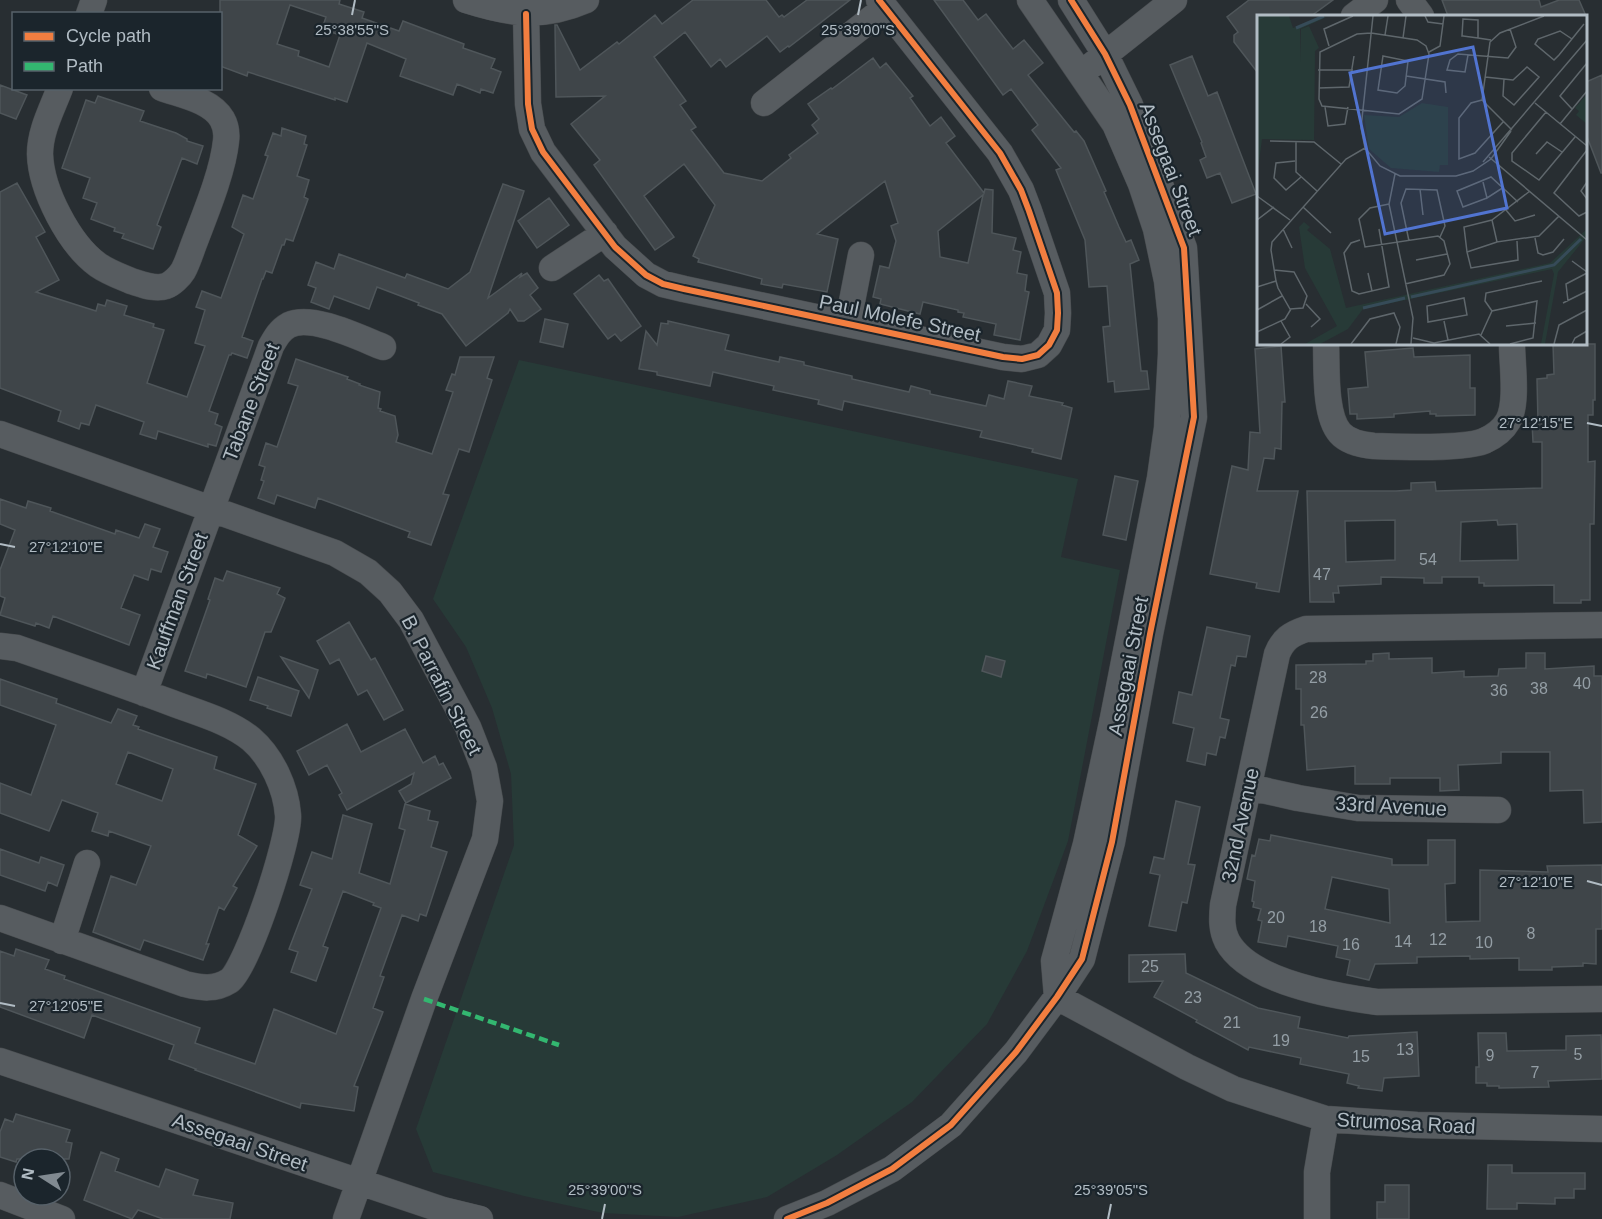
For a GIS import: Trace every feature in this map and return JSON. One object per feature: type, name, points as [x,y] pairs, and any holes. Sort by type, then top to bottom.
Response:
[{"type":"street","points":[[466,0],[526,14],[573,6],[586,0]]},
{"type":"street","name":"Assegaai Street","points":[[1030,0],[1115,124],[1141,184],[1156,229],[1167,281],[1171,318],[1167,428],[1160,478],[1086,844],[1054,961],[1057,997]]},
{"type":"street","name":"Assegaai Street","points":[[787,1219],[827,1203],[892,1169],[951,1125],[1016,1052],[1082,959],[1112,842],[1150,634],[1194,417],[1184,248],[1130,105],[1105,54],[1071,0]]},
{"type":"street","points":[[1080,74],[1174,0]]},
{"type":"street","points":[[1355,15],[1375,0]]},
{"type":"street","points":[[1409,0],[1420,15]]},
{"type":"street","points":[[764,103],[882,4]]},
{"type":"street","name":"Paul Molefe Street","points":[[526,14],[528,104],[532,129],[543,152],[615,247],[646,275],[663,284],[1004,357],[1022,359],[1038,355],[1049,345],[1057,330],[1056,293],[1021,190],[1000,153],[882,4]]},
{"type":"street","points":[[59,90],[43,132],[40,153],[48,187],[57,211],[75,243],[97,264],[115,275],[141,285],[157,287],[166,286],[183,272],[223,160],[226,141],[226,129],[221,117],[207,105],[167,90]]},
{"type":"street","points":[[552,268],[605,233]]},
{"type":"street","name":"Paul Molefe Street","points":[[848,322],[861,255]]},
{"type":"street","name":"Tabane Street","points":[[210,509],[271,346],[279,333],[290,324],[318,323],[383,347]]},
{"type":"street","points":[[1326,345],[1330,413],[1335,425],[1346,438],[1373,446],[1465,446],[1485,441],[1495,435],[1512,412],[1512,345]]},
{"type":"street","name":"B. Parrafin Street","points":[[0,434],[335,553],[368,572],[390,592],[411,620],[468,727],[484,768],[490,801],[485,839],[424,999],[346,1219]]},
{"type":"street","name":"Kauffman Street","points":[[144,693],[210,509]]},
{"type":"street","name":"32nd Avenue","points":[[1602,625],[1306,629],[1293,634],[1282,643],[1277,654],[1221,922],[1227,940],[1237,955],[1258,970],[1316,992],[1377,1002],[1602,999]]},
{"type":"street","name":"Kauffman Street","points":[[0,646],[17,648],[232,727],[251,740],[268,759],[278,776],[285,797],[288,817],[279,865],[240,969],[231,980],[219,986],[203,988],[185,984],[0,918]]},
{"type":"street","name":"33rd Avenue","points":[[1249,787],[1327,804],[1358,808],[1498,810]]},
{"type":"street","points":[[62,941],[87,863]]},
{"type":"street","name":"Strumosa Road","points":[[1057,997],[1186,1067],[1233,1089],[1326,1119],[1407,1125],[1602,1129]]},
{"type":"street","name":"Assegaai Street","points":[[0,1061],[359,1183],[443,1210],[480,1219]]},
{"type":"street","points":[[1317,1219],[1317,1173],[1326,1119]]},
{"type":"street","points":[[0,1195],[62,1219]]},
{"type":"green space","points":[[519,360],[1078,479],[1061,557],[1120,570],[1068,841],[1027,951],[987,1024],[912,1102],[837,1155],[767,1197],[678,1217],[603,1213],[524,1196],[433,1172],[416,1129],[514,845],[511,774],[492,708],[466,647],[433,599]]},
{"type":"building","points":[[220,0],[340,0],[339,4],[364,12],[362,18],[399,31],[403,21],[464,44],[463,48],[495,59],[491,68],[501,72],[493,93],[481,89],[480,93],[457,84],[453,95],[400,76],[406,59],[367,43],[347,102],[248,72],[247,76],[222,67]],"holes":[[[290,5],[326,17],[322,29],[340,35],[329,67],[298,56],[299,51],[277,44]]]},
{"type":"building","points":[[693,0],[766,0],[779,17],[782,15],[784,17],[807,0],[850,0],[780,52],[767,36],[726,67],[720,59],[711,67],[685,32],[654,57],[686,101],[680,105],[696,127],[691,130],[724,173],[762,181],[791,158],[789,155],[818,133],[812,125],[819,119],[808,104],[873,58],[880,68],[886,63],[913,96],[910,98],[930,126],[941,117],[955,136],[946,143],[984,193],[985,189],[993,190],[992,233],[1016,238],[1013,250],[1021,252],[1017,273],[1027,275],[1025,291],[1029,292],[1020,340],[994,335],[996,324],[963,317],[964,313],[958,310],[923,302],[920,314],[880,304],[881,299],[873,297],[880,266],[889,268],[896,241],[891,226],[898,223],[885,181],[817,234],[838,239],[827,292],[783,284],[782,288],[761,284],[762,279],[698,262],[699,259],[693,256],[715,205],[684,164],[644,196],[674,237],[655,250],[594,165],[600,160],[571,124],[605,96],[556,97],[555,25],[580,70],[617,42],[619,44],[655,15],[662,24]],"holes":[[[983,195],[968,263],[940,257],[938,231]]]},
{"type":"building","points":[[934,0],[963,0],[978,20],[986,14],[1013,49],[1024,40],[1043,63],[1028,75],[1074,132],[1076,131],[1084,141],[1119,227],[1126,242],[1131,240],[1139,260],[1130,264],[1141,371],[1147,371],[1149,389],[1115,392],[1114,381],[1108,382],[1103,327],[1110,326],[1107,286],[1089,287],[1085,240],[1056,170],[1061,168],[1032,130],[1038,125],[1011,89],[1003,95]]},
{"type":"building","points":[[1249,0],[1333,0],[1312,15],[1257,15],[1257,72],[1234,42],[1234,35],[1238,32],[1227,17]]},
{"type":"building","points":[[1442,0],[1539,0],[1541,7],[1559,0],[1579,0],[1586,15],[1448,15]]},
{"type":"building","points":[[1192,56],[1208,96],[1217,92],[1256,194],[1232,203],[1220,173],[1207,178],[1200,160],[1206,157],[1202,142],[1170,65]]},
{"type":"building","points":[[1602,75],[1602,173],[1587,137],[1587,82]]},
{"type":"building","points":[[0,85],[27,95],[16,119],[0,113]]},
{"type":"building","points":[[98,96],[144,111],[140,121],[176,133],[187,141],[203,146],[197,164],[182,158],[157,225],[161,227],[153,249],[122,238],[124,234],[114,231],[115,228],[91,219],[97,203],[83,198],[90,178],[62,168],[86,100],[95,103]]},
{"type":"building","points":[[282,128],[306,136],[304,144],[307,145],[297,176],[309,180],[304,197],[308,199],[293,241],[286,239],[272,273],[266,271],[262,279],[242,337],[253,341],[247,358],[232,353],[229,355],[209,411],[218,414],[215,424],[222,427],[216,446],[208,444],[208,447],[158,431],[156,439],[140,434],[144,422],[96,405],[89,425],[81,423],[79,429],[58,421],[61,411],[0,388],[0,192],[17,183],[45,232],[36,237],[59,280],[36,292],[96,311],[98,304],[105,306],[107,300],[127,306],[124,315],[154,324],[153,327],[164,330],[147,383],[187,397],[205,346],[195,343],[205,310],[196,307],[202,291],[221,298],[244,234],[232,227],[243,195],[253,199],[268,156],[265,155],[273,133],[281,136]]},
{"type":"building","points":[[503,184],[524,191],[488,298],[522,273],[520,277],[527,273],[538,288],[530,295],[541,309],[524,321],[518,321],[510,309],[466,346],[442,314],[377,287],[369,309],[334,296],[329,309],[311,302],[316,288],[308,285],[316,262],[334,269],[339,254],[405,278],[407,274],[448,289],[470,272]]},
{"type":"building","points":[[549,198],[569,225],[537,248],[518,221]]},
{"type":"building","points":[[599,275],[604,281],[608,279],[641,326],[621,341],[615,334],[608,339],[574,294]]},
{"type":"building","points":[[545,319],[568,324],[563,347],[540,342]]},
{"type":"building","points":[[668,321],[729,335],[725,350],[779,362],[780,357],[804,362],[804,365],[852,376],[852,379],[909,392],[911,386],[930,391],[930,394],[986,406],[989,395],[1004,399],[1008,381],[1032,386],[1029,396],[1063,403],[1062,405],[1072,408],[1061,459],[1032,452],[1033,449],[980,437],[982,431],[844,401],[842,410],[818,404],[819,400],[773,390],[774,386],[713,372],[710,386],[639,369],[646,331],[657,345],[661,323],[668,324]]},
{"type":"building","points":[[1595,344],[1595,400],[1593,400],[1593,415],[1588,415],[1588,462],[1595,461],[1594,524],[1590,524],[1590,600],[1581,600],[1581,603],[1554,603],[1554,585],[1484,586],[1484,583],[1479,583],[1479,577],[1442,577],[1442,583],[1424,583],[1424,578],[1381,577],[1381,584],[1338,586],[1339,593],[1333,593],[1334,602],[1310,602],[1307,491],[1411,490],[1411,483],[1435,482],[1436,491],[1542,488],[1542,442],[1533,442],[1532,422],[1538,422],[1537,379],[1547,378],[1547,375],[1554,374],[1553,345]],"holes":[[[1395,520],[1395,560],[1346,562],[1345,521]],[[1497,520],[1498,525],[1517,524],[1518,560],[1460,561],[1461,522]]]},
{"type":"building","points":[[1281,346],[1285,402],[1282,402],[1281,449],[1275,448],[1274,459],[1264,458],[1257,491],[1298,491],[1279,592],[1256,588],[1257,583],[1210,574],[1232,466],[1248,470],[1250,432],[1260,433],[1255,349]]},
{"type":"building","points":[[1413,348],[1414,357],[1470,355],[1470,388],[1475,388],[1475,415],[1436,416],[1436,414],[1430,414],[1430,411],[1394,414],[1394,417],[1357,419],[1357,414],[1350,414],[1348,389],[1368,387],[1365,352]]},
{"type":"building","points":[[460,357],[494,357],[487,378],[492,380],[469,452],[459,449],[443,494],[449,495],[431,545],[408,537],[410,532],[318,498],[315,508],[277,495],[274,504],[258,498],[264,481],[261,480],[265,467],[259,465],[266,443],[277,447],[298,386],[288,383],[296,359],[348,377],[347,379],[359,385],[380,392],[378,408],[381,409],[380,411],[395,416],[398,435],[396,442],[432,454],[453,392],[446,390],[452,374],[455,375]]},
{"type":"building","points":[[1115,476],[1138,481],[1126,540],[1103,535]]},
{"type":"building","points":[[0,499],[26,508],[28,501],[51,508],[50,511],[115,534],[116,530],[139,538],[145,524],[160,529],[153,547],[168,552],[161,572],[151,569],[148,580],[134,575],[121,608],[140,615],[129,645],[53,616],[49,628],[0,615],[5,598],[0,596],[0,570],[15,530],[0,524]]},
{"type":"building","points":[[227,571],[280,588],[277,594],[285,598],[271,632],[265,632],[246,687],[211,675],[207,674],[206,678],[185,671],[210,600],[208,599],[215,578],[223,581]]},
{"type":"building","points":[[349,622],[371,660],[375,658],[403,710],[384,720],[367,690],[358,695],[339,659],[330,664],[317,641]]},
{"type":"building","points":[[1207,627],[1250,636],[1246,657],[1237,656],[1235,666],[1231,665],[1220,718],[1229,720],[1225,738],[1220,737],[1216,755],[1207,753],[1205,765],[1187,761],[1194,728],[1173,723],[1179,692],[1192,695]]},
{"type":"building","points":[[1389,653],[1389,659],[1432,658],[1432,673],[1464,671],[1464,677],[1498,676],[1499,669],[1526,668],[1526,653],[1545,653],[1545,669],[1594,666],[1594,676],[1602,676],[1602,822],[1584,823],[1583,790],[1550,791],[1550,752],[1501,752],[1501,763],[1458,765],[1459,790],[1440,791],[1440,778],[1390,778],[1390,784],[1355,784],[1355,766],[1307,770],[1304,725],[1301,725],[1301,689],[1296,689],[1296,665],[1366,664],[1366,661],[1373,661],[1373,654]]},
{"type":"building","points":[[986,656],[1005,661],[1001,677],[982,671]]},
{"type":"building","points":[[281,657],[318,670],[309,698]]},
{"type":"building","points":[[258,677],[299,691],[291,716],[250,700]]},
{"type":"building","points":[[0,679],[57,699],[56,703],[111,723],[118,709],[137,716],[133,725],[139,727],[138,729],[217,757],[214,769],[256,784],[238,835],[257,846],[233,886],[237,888],[224,910],[219,907],[203,960],[144,940],[140,950],[93,932],[111,876],[136,885],[151,846],[109,831],[108,836],[92,831],[98,813],[62,800],[49,831],[0,813],[0,783],[31,795],[56,725],[0,705]],"holes":[[[128,752],[173,769],[162,801],[116,784]]]},
{"type":"building","points":[[347,724],[361,752],[405,729],[423,763],[435,756],[439,765],[443,763],[451,778],[406,803],[399,791],[411,784],[414,773],[347,810],[339,795],[342,793],[327,765],[309,775],[297,751]]},
{"type":"building","points":[[1176,801],[1200,807],[1188,864],[1195,865],[1187,903],[1182,902],[1176,931],[1149,926],[1160,875],[1150,873],[1154,857],[1164,859]]},
{"type":"building","points":[[405,804],[430,811],[428,820],[438,822],[431,847],[447,852],[426,916],[420,914],[418,921],[402,915],[380,976],[384,977],[373,1008],[383,1012],[354,1086],[358,1087],[354,1111],[301,1103],[300,1108],[195,1070],[169,1059],[174,1045],[92,1015],[84,1038],[0,1007],[0,951],[14,956],[16,949],[49,960],[45,969],[65,976],[64,979],[200,1028],[195,1043],[255,1064],[274,1009],[336,1034],[381,908],[343,891],[323,946],[328,948],[316,981],[291,972],[298,952],[289,949],[312,889],[300,885],[312,852],[332,859],[343,815],[372,824],[359,873],[390,884],[405,830],[399,828]]},
{"type":"building","points":[[1271,835],[1392,859],[1392,865],[1428,865],[1428,840],[1455,840],[1455,883],[1445,884],[1446,922],[1480,921],[1480,870],[1548,872],[1547,866],[1602,865],[1602,929],[1596,929],[1596,964],[1583,963],[1583,966],[1552,967],[1552,970],[1519,970],[1519,958],[1417,957],[1417,963],[1375,964],[1369,980],[1347,975],[1350,960],[1336,957],[1338,946],[1288,936],[1286,947],[1258,942],[1262,921],[1258,920],[1261,909],[1253,907],[1255,881],[1247,879],[1252,855],[1255,856],[1259,839],[1270,841]],"holes":[[[1332,877],[1389,889],[1390,923],[1325,909]]]},
{"type":"building","points":[[0,849],[39,863],[41,857],[64,865],[57,886],[48,882],[45,891],[0,875]]},
{"type":"building","points":[[1185,954],[1186,973],[1258,1008],[1300,1017],[1298,1028],[1348,1038],[1349,1036],[1417,1032],[1419,1076],[1384,1078],[1382,1091],[1358,1088],[1359,1086],[1347,1083],[1349,1074],[1300,1064],[1301,1058],[1249,1047],[1248,1050],[1196,1022],[1197,1020],[1154,997],[1163,981],[1129,982],[1129,955]]},
{"type":"building","points":[[1478,1033],[1506,1033],[1507,1051],[1566,1050],[1566,1036],[1601,1035],[1602,1079],[1548,1081],[1549,1087],[1499,1088],[1499,1086],[1487,1086],[1487,1083],[1476,1083],[1476,1067],[1479,1067]]},
{"type":"building","points":[[16,1114],[70,1130],[66,1142],[72,1143],[71,1147],[12,1147],[12,1161],[0,1157],[0,1132],[5,1119],[13,1122]]},
{"type":"building","points":[[101,1152],[119,1159],[115,1171],[159,1187],[166,1169],[198,1180],[193,1195],[233,1203],[230,1219],[163,1219],[138,1210],[132,1219],[84,1200]]},
{"type":"building","points":[[1488,1165],[1512,1165],[1512,1173],[1585,1173],[1585,1189],[1574,1189],[1574,1198],[1555,1198],[1555,1204],[1517,1203],[1517,1209],[1487,1209]]},
{"type":"building","points":[[1385,1185],[1409,1185],[1409,1219],[1377,1219],[1377,1202],[1385,1202]]},
{"type":"marked path","points":[[424,999],[559,1045]]},
{"type":"cycle path","points":[[526,14],[528,104],[532,129],[543,152],[615,247],[646,275],[663,284],[684,289],[1003,357],[1022,359],[1038,355],[1049,345],[1057,330],[1057,293],[1021,190],[1000,153],[879,0]]},
{"type":"cycle path","points":[[787,1219],[827,1203],[892,1169],[951,1125],[1016,1052],[1082,959],[1112,842],[1150,634],[1194,417],[1184,248],[1130,105],[1105,54],[1071,0]]}]
